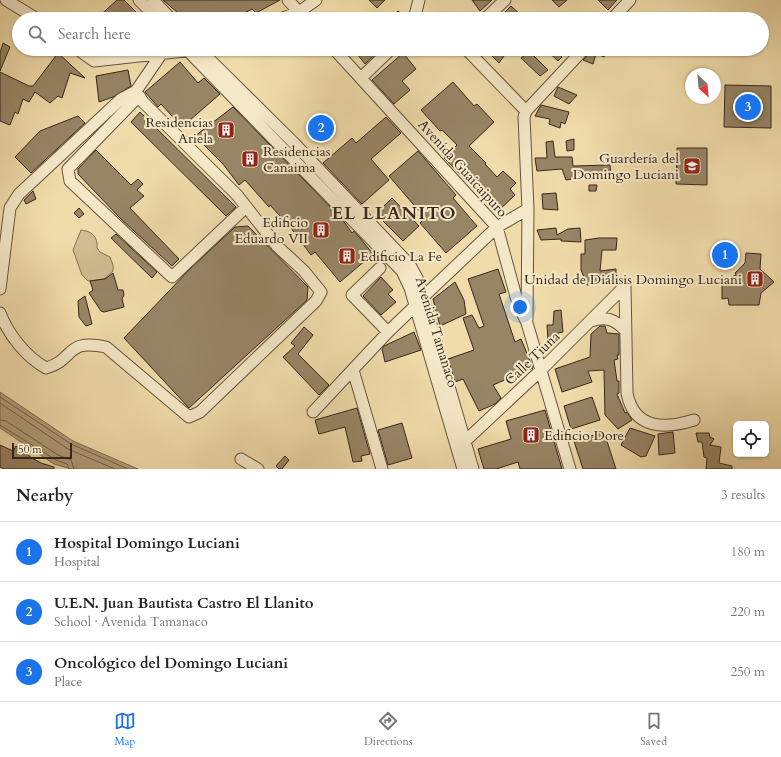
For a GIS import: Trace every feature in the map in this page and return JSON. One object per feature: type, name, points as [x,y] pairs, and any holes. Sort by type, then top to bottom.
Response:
[{"type":"street","points":[[6,0],[26,12]]},
{"type":"street","points":[[139,0],[151,12]]},
{"type":"street","points":[[153,0],[164,12]]},
{"type":"street","points":[[288,0],[299,12]]},
{"type":"street","points":[[305,12],[316,0]]},
{"type":"street","points":[[416,12],[419,0]]},
{"type":"street","points":[[493,12],[505,0]]},
{"type":"street","points":[[619,12],[630,0]]},
{"type":"street","points":[[87,56],[94,61],[136,56]]},
{"type":"street","points":[[160,56],[138,93],[68,169],[70,181],[172,277],[246,207]]},
{"type":"street","name":"Avenida Tamanaco","points":[[192,56],[394,262],[406,279],[461,445],[473,469]]},
{"type":"street","name":"Avenida Tamanaco","points":[[206,56],[294,143],[404,258],[414,272],[423,297],[461,445],[463,469]]},
{"type":"street","name":"Avenida Guaicaipuro","points":[[341,56],[497,227],[518,304],[527,323],[570,469]]},
{"type":"street","points":[[361,78],[384,56]]},
{"type":"street","points":[[472,56],[526,111]]},
{"type":"street","points":[[527,323],[528,209],[524,117],[526,111],[577,56]]},
{"type":"street","points":[[0,313],[10,334],[39,364],[46,368],[54,366],[72,349],[80,345],[92,344],[106,347],[188,417],[200,412],[316,301],[321,292],[304,271],[277,246],[237,195],[144,102],[138,93]]},
{"type":"street","points":[[0,289],[10,208],[13,202],[19,194],[121,99],[138,93]]},
{"type":"street","points":[[423,297],[497,227],[528,209]]},
{"type":"street","points":[[380,268],[352,295],[388,332]]},
{"type":"street","name":"Calle Tiuna","points":[[461,445],[540,371],[625,286],[626,330]]},
{"type":"street","points":[[313,412],[388,332],[416,306]]},
{"type":"street","points":[[590,321],[604,317],[612,319],[626,330],[627,393],[632,408],[646,421],[663,427],[694,420]]},
{"type":"street","points":[[353,370],[382,469]]},
{"type":"street","points":[[241,460],[258,469]]},
{"type":"shaded area","points":[[81,230],[94,235],[97,248],[100,252],[110,257],[113,265],[113,271],[104,279],[88,281],[82,275],[73,250]]},
{"type":"water","points":[[0,392],[73,441],[138,469],[71,469],[54,464],[0,428]]},
{"type":"building","points":[[117,0],[124,0],[136,12],[104,12]]},
{"type":"building","points":[[163,0],[280,0],[258,12],[255,12],[252,9],[246,12],[177,12]]},
{"type":"building","points":[[369,0],[385,0],[377,8]]},
{"type":"building","points":[[472,0],[492,0],[480,11]]},
{"type":"building","points":[[552,0],[567,0],[559,7]]},
{"type":"building","points":[[598,0],[617,0],[608,10]]},
{"type":"building","points":[[511,6],[517,12],[505,12]]},
{"type":"building","points":[[3,43],[10,47],[0,71],[0,53]]},
{"type":"building","points":[[56,56],[61,56],[85,78],[70,73],[62,98],[58,96],[50,103],[35,92],[29,102],[23,99],[18,114],[15,112],[10,125],[0,121],[0,72],[29,86],[33,86]]},
{"type":"building","points":[[359,56],[374,56],[365,64]]},
{"type":"building","points":[[400,56],[405,56],[416,69],[402,81],[410,90],[394,104],[372,80]]},
{"type":"building","points":[[492,56],[504,56],[499,63]]},
{"type":"building","points":[[524,56],[534,56],[548,70],[540,76],[521,58]]},
{"type":"building","points":[[553,56],[561,56],[562,57],[558,61]]},
{"type":"building","points":[[587,56],[595,56],[593,64],[583,60]]},
{"type":"building","points":[[180,62],[198,83],[204,78],[220,94],[182,127],[161,104],[158,107],[145,92]]},
{"type":"building","points":[[128,70],[131,86],[113,97],[99,102],[96,76]]},
{"type":"building","points":[[453,82],[474,106],[477,104],[494,122],[469,146],[486,163],[485,164],[497,177],[503,171],[516,183],[510,189],[515,195],[497,212],[444,158],[457,145],[442,130],[440,131],[421,110]]},
{"type":"building","points":[[725,85],[771,86],[771,128],[724,127]]},
{"type":"building","points":[[558,87],[577,95],[569,104],[554,96]]},
{"type":"building","points":[[541,105],[569,112],[565,124],[561,122],[560,128],[549,124],[550,119],[535,116]]},
{"type":"building","points":[[233,107],[342,219],[352,233],[354,231],[373,254],[340,282],[315,252],[311,255],[291,228],[270,205],[269,207],[245,180],[239,185],[223,164],[195,136]]},
{"type":"building","points":[[140,112],[236,207],[226,216],[131,122]]},
{"type":"building","points":[[78,116],[85,123],[31,173],[15,157],[40,131]]},
{"type":"building","points":[[386,117],[401,133],[371,159],[389,180],[362,204],[323,163],[352,138],[356,143]]},
{"type":"building","points":[[574,139],[574,150],[567,151],[566,141]]},
{"type":"building","points":[[553,141],[555,157],[572,157],[573,166],[610,165],[611,176],[573,172],[573,179],[566,180],[562,169],[537,171],[535,158],[547,158],[546,142]]},
{"type":"building","name":"Guardería del Domingo Luciani","points":[[677,148],[707,148],[707,185],[676,184]]},
{"type":"building","points":[[96,150],[131,185],[138,179],[143,184],[137,190],[144,196],[130,208],[179,259],[172,266],[120,218],[78,174],[78,169]]},
{"type":"building","points":[[418,151],[456,195],[453,198],[477,226],[446,253],[420,223],[425,218],[389,176]]},
{"type":"building","points":[[589,185],[597,185],[596,191],[589,191]]},
{"type":"building","points":[[33,191],[36,199],[26,204],[24,200]]},
{"type":"building","points":[[556,193],[558,210],[543,209],[542,194]]},
{"type":"building","points":[[392,198],[419,226],[403,241],[376,214]]},
{"type":"building","points":[[79,208],[84,214],[79,218],[74,213]]},
{"type":"building","points":[[248,226],[308,287],[307,300],[189,408],[124,338],[191,268],[235,227]]},
{"type":"building","points":[[556,228],[557,235],[568,229],[580,228],[581,242],[561,241],[561,239],[541,240],[537,230]]},
{"type":"building","points":[[116,234],[157,272],[152,278],[111,238]]},
{"type":"building","points":[[617,238],[616,250],[602,250],[600,271],[616,269],[616,276],[613,280],[601,282],[596,281],[595,285],[587,285],[581,270],[581,254],[585,254],[585,240]]},
{"type":"building","name":"Unidad de Diálisis Domingo Luciani","points":[[746,253],[761,254],[760,269],[774,282],[761,293],[759,305],[729,305],[728,298],[722,299],[722,281],[736,275],[735,273],[745,263]]},
{"type":"building","points":[[498,269],[506,292],[499,294],[515,342],[521,339],[533,368],[493,385],[501,398],[495,404],[479,411],[463,379],[455,382],[448,359],[474,350],[463,318],[472,315],[479,328],[484,326],[468,279]]},
{"type":"building","points":[[113,273],[118,290],[123,290],[124,295],[122,299],[124,307],[104,312],[101,311],[89,293],[93,290],[90,281],[105,279]]},
{"type":"building","points":[[381,277],[393,290],[388,294],[396,302],[381,315],[363,296]]},
{"type":"building","points":[[455,282],[464,300],[466,314],[440,326],[433,299]]},
{"type":"building","points":[[85,296],[92,324],[86,326],[79,317],[78,301]]},
{"type":"building","points":[[561,310],[563,332],[558,333],[555,340],[548,340],[547,325],[553,325],[554,311]]},
{"type":"building","points":[[600,326],[605,326],[607,333],[619,334],[619,355],[617,355],[618,359],[614,360],[617,381],[619,381],[619,393],[617,394],[625,413],[627,412],[632,420],[618,429],[605,415],[604,370],[588,371],[592,382],[562,392],[555,369],[590,357],[591,334]]},
{"type":"building","points":[[304,327],[313,335],[298,354],[329,385],[319,395],[283,357],[295,346],[291,343]]},
{"type":"building","points":[[414,332],[421,350],[385,362],[382,349],[384,346]]},
{"type":"building","points":[[592,397],[600,420],[571,429],[564,406]]},
{"type":"building","points":[[357,408],[370,454],[361,456],[362,461],[353,462],[345,427],[319,434],[315,420]]},
{"type":"building","points":[[545,410],[562,469],[520,469],[518,462],[496,469],[484,469],[478,449],[511,439],[506,421]]},
{"type":"building","points":[[402,423],[412,458],[388,465],[378,430]]},
{"type":"building","points":[[630,428],[655,436],[646,456],[641,457],[621,445]]},
{"type":"building","points":[[604,432],[616,469],[583,469],[574,441]]},
{"type":"building","points":[[673,432],[675,453],[659,455],[658,434]]},
{"type":"building","points":[[696,433],[709,433],[710,437],[714,439],[710,445],[721,447],[719,463],[732,466],[732,469],[706,469],[707,458],[704,457],[702,442],[698,442]]},
{"type":"building","points":[[0,445],[13,451],[16,446],[32,458],[41,463],[54,467],[54,469],[4,469],[0,467]]},
{"type":"building","points":[[285,456],[289,460],[282,469],[279,469],[276,466]]},
{"type":"place","name":"Oncológico del Domingo Luciani","points":[[748,107]]},
{"type":"place","name":"U.E.N. Juan Bautista Castro El Llanito","points":[[321,128]]},
{"type":"place","name":"Residencias Ariela","points":[[226,130]]},
{"type":"place","name":"Residencias Canaima","points":[[250,159]]},
{"type":"place","name":"Guardería del Domingo Luciani","points":[[692,166]]},
{"type":"place","name":"Edificio Eduardo VII","points":[[321,230]]},
{"type":"place","name":"Hospital Domingo Luciani","points":[[725,255]]},
{"type":"place","name":"Edificio La Fe","points":[[347,256]]},
{"type":"place","name":"Unidad de Diálisis Domingo Luciani","points":[[755,279]]},
{"type":"place","name":"Edificio Dore","points":[[531,435]]},
{"type":"district","name":"EL LLANITO","points":[[394,213]]}]
